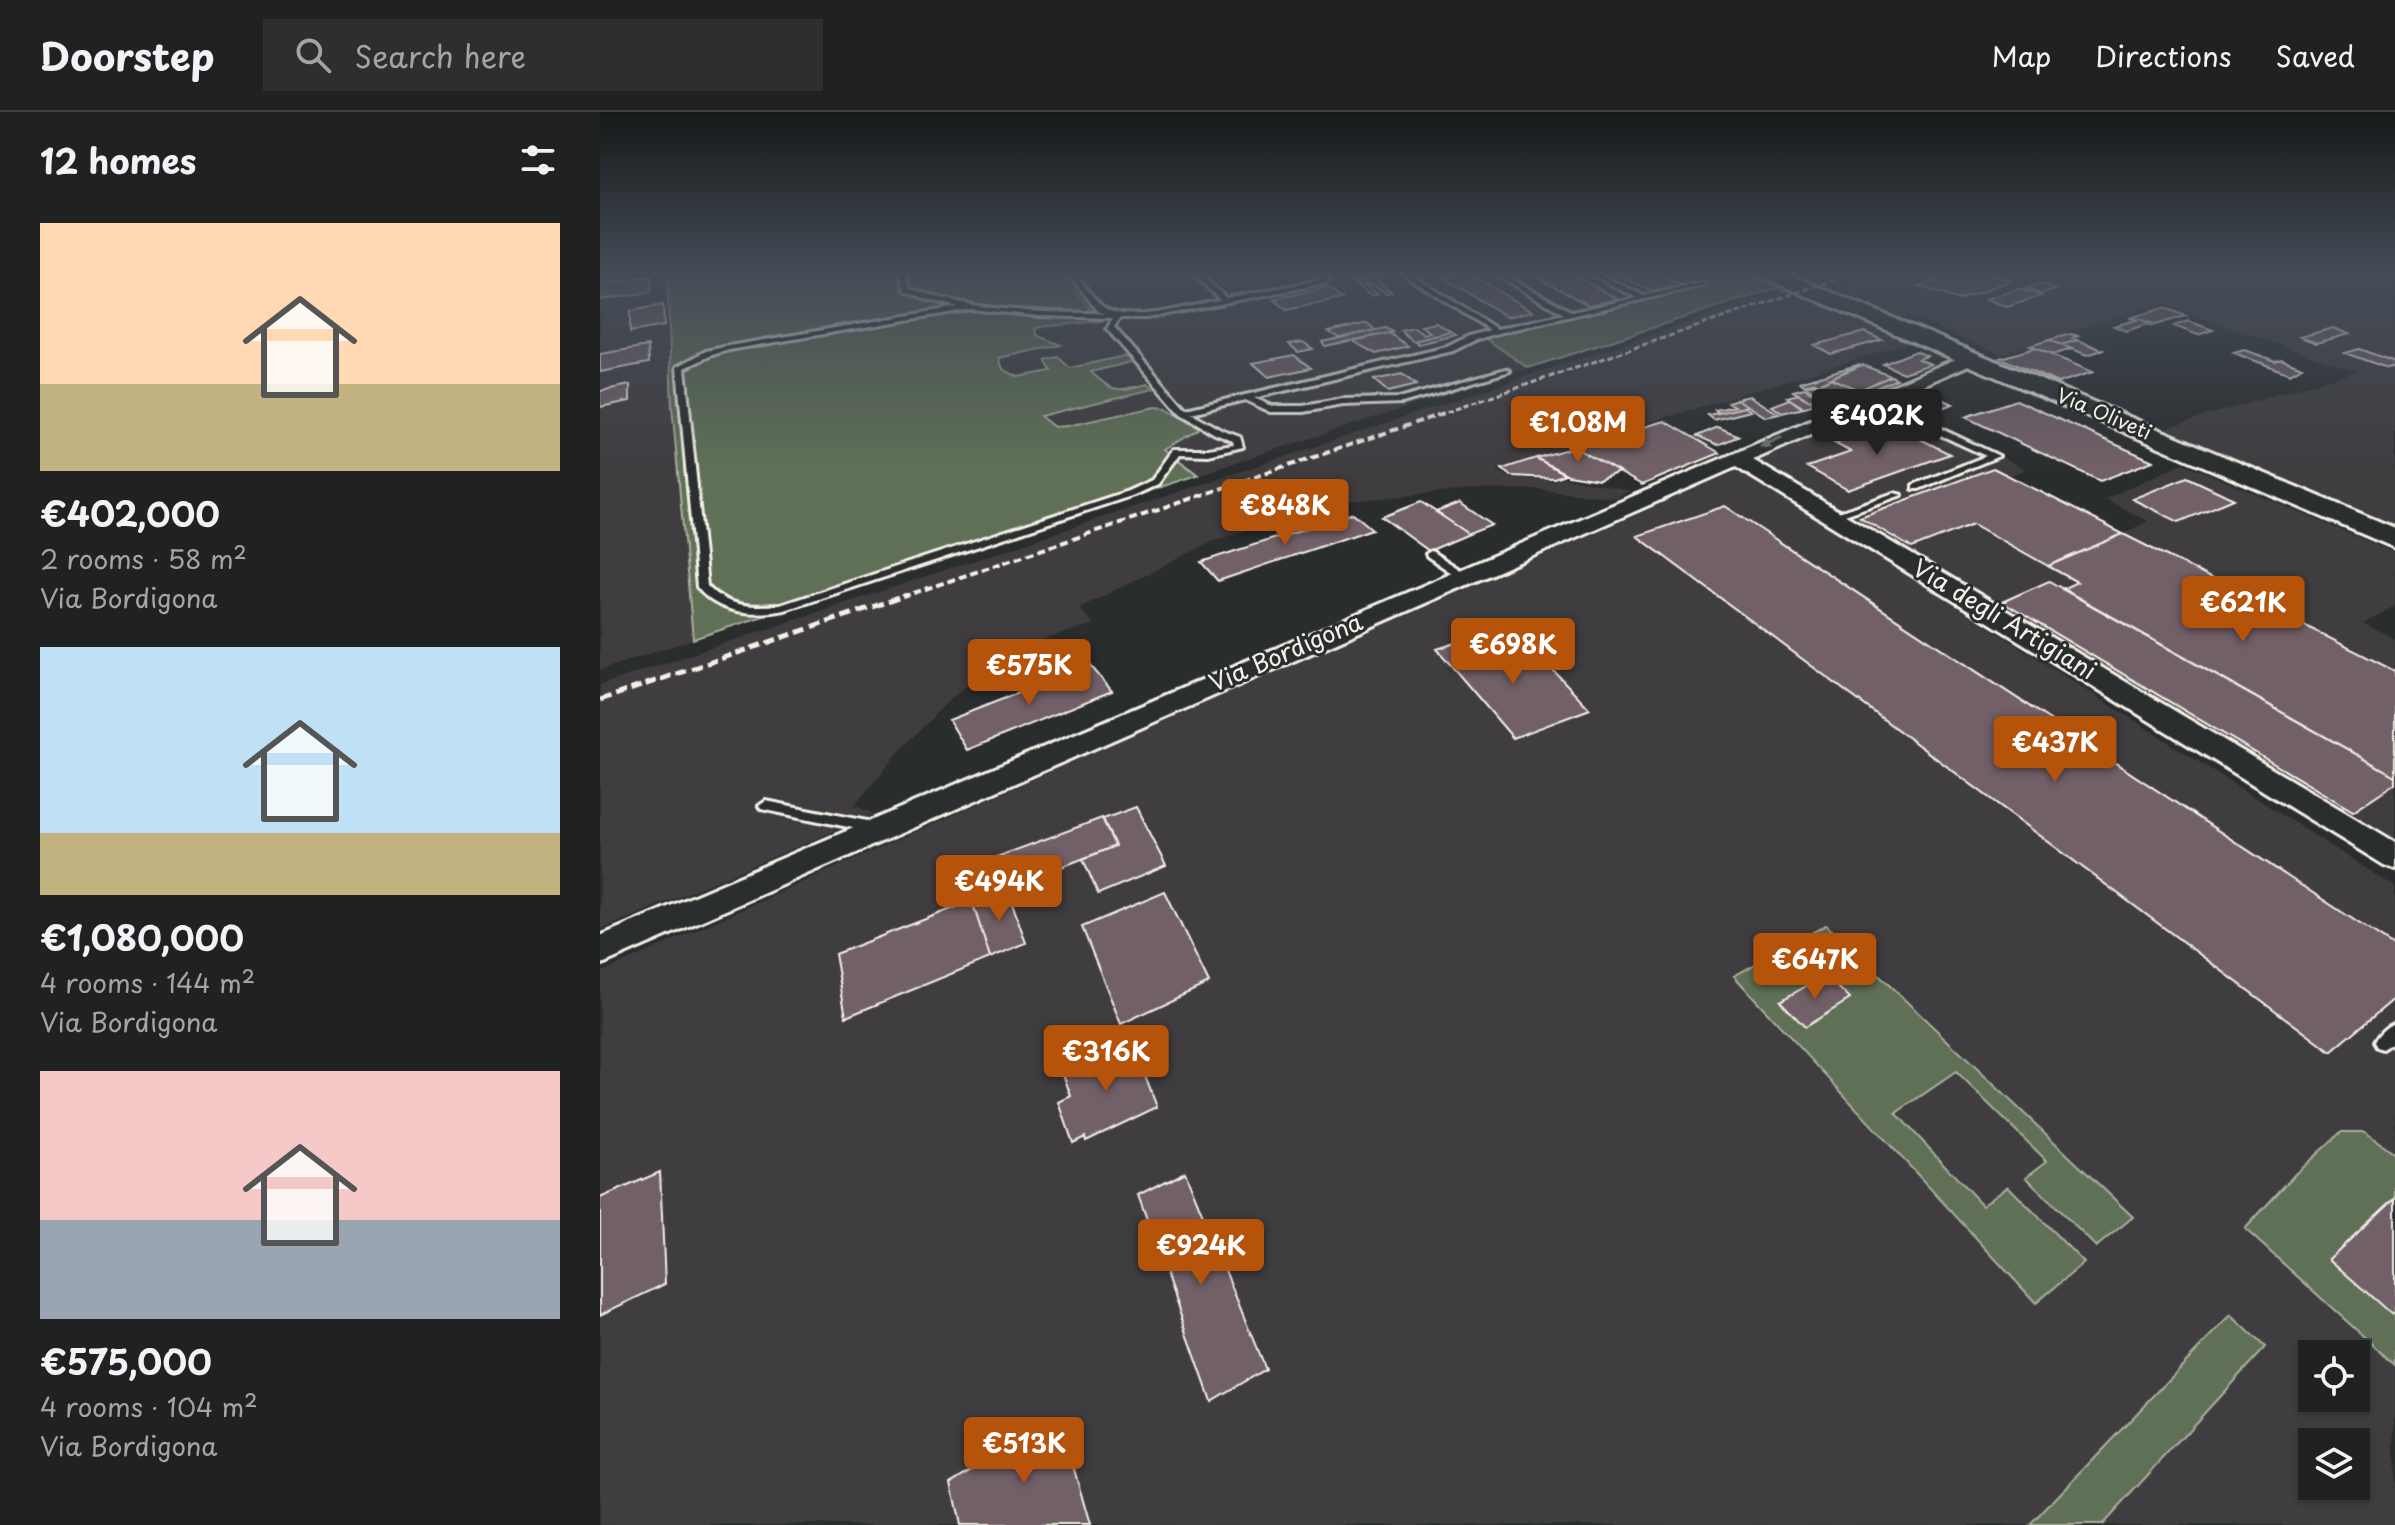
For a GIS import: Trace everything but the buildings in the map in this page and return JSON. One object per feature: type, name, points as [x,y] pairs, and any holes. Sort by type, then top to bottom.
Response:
[{"type":"main road","name":"Via Oliveti","points":[[1926,338],[2395,539]]},
{"type":"street","name":"Via Bordigona","points":[[600,951],[1972,357]]},
{"type":"street","name":"Via degli Artigiani","points":[[1736,458],[2395,857]]},
{"type":"lane","points":[[788,338],[709,353],[681,367],[702,587],[711,598],[730,608],[781,608],[1131,493],[1155,482],[1177,451],[1208,452],[1239,447],[1237,439],[1184,412],[1120,338]]},
{"type":"lane","points":[[1184,412],[1450,349],[1472,338]]},
{"type":"lane","points":[[1246,397],[1271,409],[1402,400],[1506,371]]},
{"type":"lane","points":[[1870,399],[1994,456],[1916,487]]},
{"type":"lane","points":[[1832,516],[1897,495]]},
{"type":"lane","points":[[1431,554],[1463,576]]},
{"type":"lane","points":[[766,806],[881,829]]},
{"type":"shaded area","points":[[600,338],[669,338],[672,406],[693,639],[600,670]]},
{"type":"shaded area","points":[[1043,338],[1487,338],[1528,368],[1198,475],[1164,449],[1198,428],[1166,408],[1155,407],[1054,427],[1039,416],[1130,395],[1146,384],[1109,389],[1091,372],[1113,367],[1124,356],[1069,368],[1058,357],[1045,360],[1052,371],[1018,377],[1003,369],[998,358],[1059,345]]},
{"type":"shaded area","points":[[1641,338],[1903,338],[1912,342],[1497,469],[1509,478],[1552,480],[1562,477],[1629,491],[1617,498],[1540,489],[1469,490],[1327,503],[1214,541],[1079,608],[1094,624],[1014,649],[950,699],[898,753],[854,806],[875,814],[600,930],[600,685]]},
{"type":"shaded area","points":[[1963,338],[2052,338],[2002,354]]},
{"type":"shaded area","points":[[2261,338],[2395,338],[2395,527],[2158,430],[2356,371]]},
{"type":"shaded area","points":[[1867,408],[1899,415],[1976,451],[1984,448],[2026,469],[2009,476],[2123,534],[2148,521],[2105,499],[2183,463],[2395,553],[2395,606],[2363,623],[2395,639],[2395,838],[1755,458]]},
{"type":"shaded area","points":[[1734,472],[1749,474],[2395,887],[2395,1525],[600,1525],[600,973],[1121,740]]},
{"type":"green space","points":[[669,338],[1043,338],[1061,345],[999,358],[1003,369],[1018,377],[1051,371],[1045,360],[1058,357],[1070,368],[1124,356],[1131,362],[1091,372],[1116,389],[1147,384],[1153,389],[1040,416],[1054,427],[1155,407],[1166,408],[1199,428],[1165,449],[1198,475],[693,639],[672,406]]},
{"type":"green space","points":[[1485,338],[1621,338],[1528,368]]},
{"type":"green space","points":[[1826,925],[2133,1217],[2096,1247],[2026,1177],[2047,1161],[1956,1072],[1896,1113],[1982,1205],[2008,1186],[2084,1263],[2036,1303],[1734,976]]},
{"type":"green space","points":[[2341,1132],[2365,1132],[2395,1154],[2395,1198],[2329,1259],[2392,1314],[2395,1312],[2395,1365],[2245,1229],[2295,1174]]},
{"type":"green space","points":[[2231,1315],[2265,1347],[2102,1525],[2030,1525]]},
{"type":"railway","points":[[1438,415],[1664,338]]},
{"type":"railway","points":[[902,597],[1444,413]]},
{"type":"railway","points":[[600,700],[907,595]]}]
